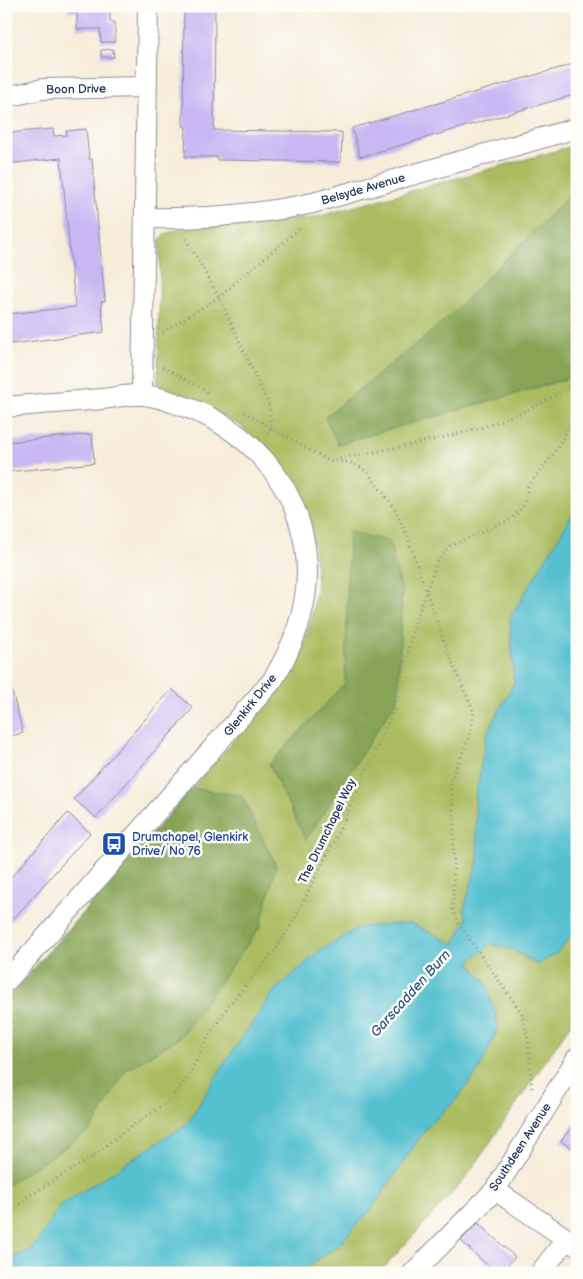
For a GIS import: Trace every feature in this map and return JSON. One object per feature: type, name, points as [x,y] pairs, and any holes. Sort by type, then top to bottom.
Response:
[{"type":"street","points":[[142,395],[148,6]]},
{"type":"street","name":"Boon Drive","points":[[6,98],[42,89],[146,87]]},
{"type":"street","name":"Belsyde Avenue","points":[[145,218],[229,217],[272,212],[313,203],[577,128]]},
{"type":"street","name":"Glenkirk Drive","points":[[6,407],[142,395],[170,401],[204,413],[228,426],[256,449],[286,491],[300,522],[307,556],[305,596],[298,628],[286,658],[272,681],[6,982]]},
{"type":"street","name":"Southdeen Avenue","points":[[413,1273],[495,1190],[577,1058]]},
{"type":"street","points":[[495,1190],[572,1243],[540,1273]]},
{"type":"path","points":[[144,344],[219,298],[313,218],[313,203]]},
{"type":"path","points":[[174,218],[219,298],[269,406],[272,428],[256,449]]},
{"type":"path","points":[[532,1092],[528,1038],[521,1012],[458,924],[453,901],[454,819],[450,781],[470,738],[474,712],[448,653],[407,536],[394,507],[366,471],[354,463],[329,461],[480,429],[557,395],[577,380]]},
{"type":"path","name":"The Drumchapel Way","points":[[6,1219],[26,1198],[92,1157],[119,1135],[169,1101],[187,1079],[208,1037],[229,1005],[276,949],[294,920],[339,831],[395,707],[414,626],[437,562],[450,546],[512,519],[524,505],[528,486],[552,456],[566,433],[577,402]]},
{"type":"green space","points":[[577,145],[577,1015],[465,1179],[379,1273],[6,1273],[6,1000],[284,683],[300,655],[311,619],[317,586],[314,546],[277,462],[241,426],[186,398],[163,389],[158,383],[160,240],[165,234],[178,229],[313,218]]},
{"type":"green space","points":[[577,188],[577,374],[563,380],[338,444],[325,417],[441,324]]},
{"type":"green space","points":[[349,532],[389,541],[402,592],[398,698],[306,840],[269,765],[345,683]]},
{"type":"green space","points":[[193,788],[242,796],[276,866],[260,927],[180,1037],[125,1071],[91,1130],[6,1186],[6,1000]]},
{"type":"water","name":"Garscadden Burn","points":[[577,494],[577,930],[557,953],[537,965],[513,950],[490,944],[469,962],[486,983],[499,1026],[479,1070],[455,1101],[427,1127],[373,1207],[337,1247],[298,1273],[6,1273],[6,1261],[33,1248],[60,1206],[188,1123],[220,1070],[273,992],[319,951],[360,927],[410,923],[454,944],[467,919],[464,909],[478,860],[475,799],[487,733],[514,683],[510,618],[576,508]]},
{"type":"building","points":[[68,6],[110,6],[110,22],[115,22],[115,42],[101,42],[100,29],[77,29],[77,12],[68,12]]},
{"type":"building","points":[[184,6],[215,6],[214,130],[342,132],[341,162],[217,160],[217,157],[185,157],[186,127],[183,126]]},
{"type":"building","points":[[113,49],[114,57],[101,57],[101,50]]},
{"type":"building","points":[[577,63],[577,94],[360,157],[352,128]]},
{"type":"building","points":[[53,129],[54,136],[67,135],[66,131],[86,129],[89,159],[92,159],[105,301],[101,302],[104,332],[11,344],[8,314],[75,307],[61,158],[6,164],[6,133]]},
{"type":"building","points":[[92,434],[94,463],[6,472],[6,442]]},
{"type":"building","points":[[6,669],[23,733],[6,737]]},
{"type":"building","points":[[172,689],[193,708],[96,818],[74,799]]},
{"type":"building","points":[[68,813],[90,833],[6,927],[6,883]]},
{"type":"building","points":[[577,1120],[577,1152],[561,1141]]},
{"type":"building","points":[[478,1223],[515,1257],[500,1273],[496,1273],[461,1241]]},
{"type":"place","name":"Drumchapel, Glenkirk Drive/ No 76","points":[[114,844]]}]
